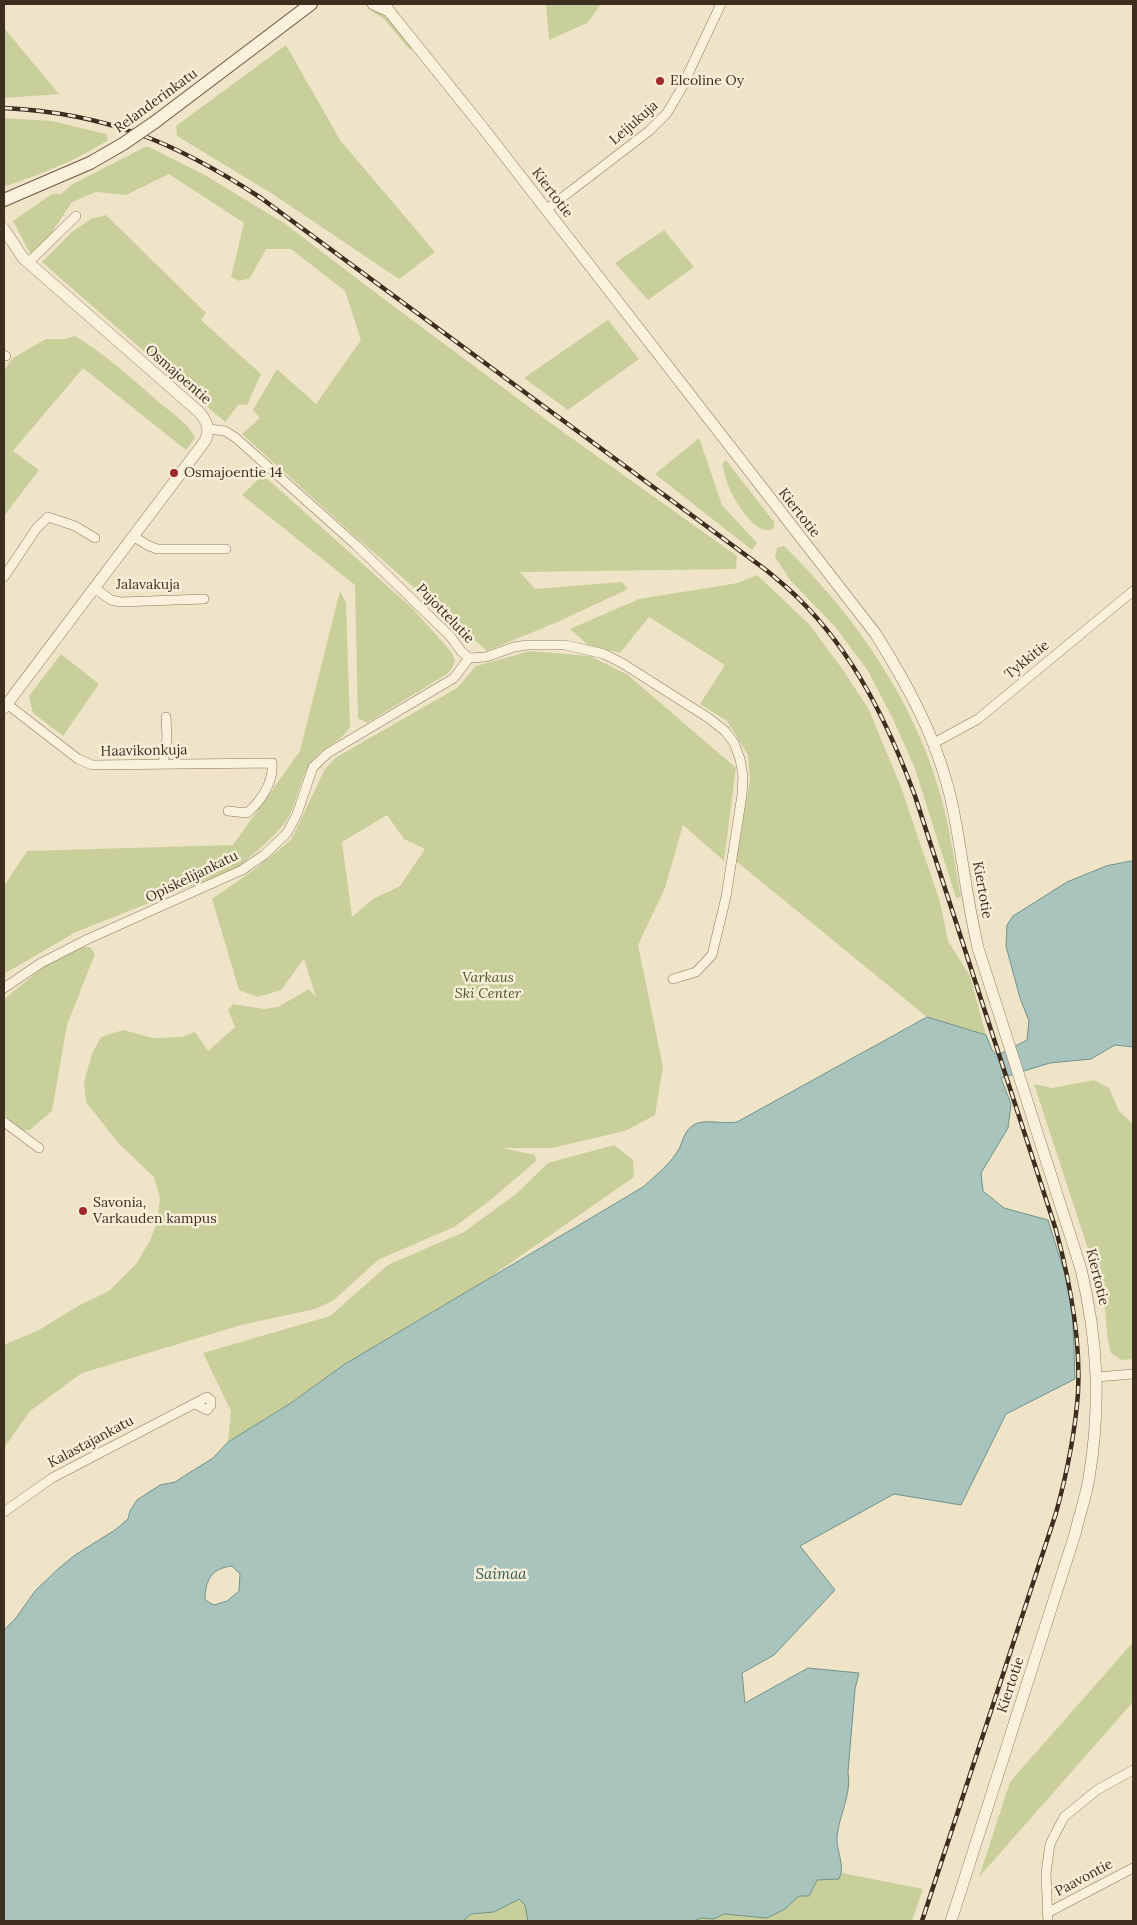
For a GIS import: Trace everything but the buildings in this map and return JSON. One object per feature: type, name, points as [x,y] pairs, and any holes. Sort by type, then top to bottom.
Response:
[{"type":"main road","name":"Relanderinkatu","points":[[4,200],[90,163],[123,144],[311,4]]},
{"type":"street","name":"Kiertotie","points":[[373,4],[387,7],[875,634],[918,707],[934,743],[947,784],[957,824],[978,948],[1081,1269],[1095,1342],[1097,1376],[1095,1428],[1089,1479],[1074,1534],[951,1921]]},
{"type":"street","name":"Leijukuja","points":[[546,210],[649,131],[667,113],[680,91],[721,4]]},
{"type":"street","points":[[28,263],[76,216]]},
{"type":"street","name":"Osmajoentie","points":[[4,229],[22,258],[199,412],[209,429]]},
{"type":"street","points":[[5,706],[206,441],[209,429]]},
{"type":"street","name":"Pujottelutie","points":[[209,429],[225,431],[243,444],[356,545],[450,636],[460,651],[469,658],[486,657],[514,647],[527,645],[565,645],[587,649],[604,654],[622,663],[710,719],[725,731],[734,743],[740,759],[743,776],[742,795],[726,897],[712,955],[696,972],[673,980]]},
{"type":"street","points":[[4,577],[36,529],[48,517],[75,526],[96,538]]},
{"type":"street","points":[[133,536],[147,545],[156,548],[226,549]]},
{"type":"street","name":"Jalavakuja","points":[[94,588],[110,600],[120,602],[204,599]]},
{"type":"street","name":"Tykkitie","points":[[934,743],[978,719],[1133,591]]},
{"type":"street","name":"Opiskelijankatu","points":[[4,988],[41,962],[242,870],[264,855],[287,833],[297,814],[313,767],[328,753],[454,678],[469,658]]},
{"type":"street","name":"Haavikonkuja","points":[[5,706],[85,763],[92,765],[272,763],[271,781],[253,808],[247,813],[228,811]]},
{"type":"street","points":[[164,764],[167,738],[166,716]]},
{"type":"street","points":[[4,1122],[39,1148]]},
{"type":"street","points":[[1097,1376],[1133,1374]]},
{"type":"street","name":"Kalastajankatu","points":[[4,1512],[52,1478],[195,1404]]},
{"type":"street","points":[[1047,1917],[1046,1873],[1050,1844],[1064,1817],[1097,1790],[1133,1770]]},
{"type":"street","name":"Paavontie","points":[[1047,1917],[1133,1868]]},
{"type":"green space","points":[[546,4],[601,4],[587,23],[549,40]]},
{"type":"green space","points":[[372,7],[390,20],[412,48],[410,50],[384,19],[370,10]]},
{"type":"green space","points":[[4,28],[59,94],[4,98]]},
{"type":"green space","points":[[286,45],[340,140],[435,252],[399,279],[271,193],[177,136],[176,126]]},
{"type":"green space","points":[[4,118],[52,121],[106,134],[108,140],[71,161],[4,187]]},
{"type":"green space","points":[[147,146],[203,174],[284,223],[556,427],[737,556],[736,569],[520,572],[535,589],[622,582],[628,589],[562,620],[487,651],[357,538],[242,434],[260,418],[253,410],[277,369],[316,404],[361,340],[345,291],[291,249],[266,249],[250,278],[239,281],[231,277],[244,223],[169,174],[126,195],[96,192],[72,202],[39,252],[31,255],[13,221],[52,194],[61,194],[71,185]]},
{"type":"green space","points":[[106,215],[206,313],[201,320],[261,374],[247,405],[239,404],[225,422],[42,262],[72,232],[91,219]]},
{"type":"green space","points":[[664,230],[694,267],[648,300],[615,263]]},
{"type":"green space","points":[[608,320],[639,359],[568,410],[524,378]]},
{"type":"green space","points":[[75,336],[109,359],[180,419],[195,438],[186,450],[83,368],[13,451],[39,470],[4,516],[4,370],[13,358],[46,339],[64,339]]},
{"type":"green space","points":[[699,438],[722,505],[757,543],[752,550],[655,474]]},
{"type":"green space","points":[[726,460],[774,522],[774,528],[768,530],[756,526],[739,506],[726,479],[722,464]]},
{"type":"green space","points":[[263,475],[413,609],[452,653],[455,661],[447,674],[367,723],[358,718],[355,585],[242,495]]},
{"type":"green space","points":[[784,546],[836,602],[881,664],[901,698],[918,732],[943,804],[961,897],[956,898],[914,766],[892,717],[868,671],[836,628],[791,581],[775,557],[777,548]]},
{"type":"green space","points":[[757,575],[809,624],[868,708],[901,787],[940,902],[948,941],[970,976],[986,1035],[927,1017],[736,861],[750,779],[748,755],[727,721],[700,704],[725,665],[649,617],[620,653],[588,645],[570,629],[639,599],[738,583]]},
{"type":"green space","points":[[340,591],[346,603],[350,727],[341,738],[320,753],[311,763],[304,775],[289,816],[280,829],[237,868],[76,932],[4,974],[4,886],[27,851],[233,845],[300,751]]},
{"type":"green space","name":"Varkaus Ski Center","points":[[530,651],[590,656],[628,675],[736,768],[724,861],[683,825],[665,888],[638,945],[663,1067],[655,1115],[625,1131],[552,1148],[502,1148],[535,1155],[536,1161],[488,1202],[454,1227],[378,1260],[334,1300],[315,1309],[241,1325],[82,1373],[30,1411],[4,1448],[4,1345],[39,1330],[78,1306],[109,1291],[136,1264],[150,1241],[157,1222],[160,1198],[154,1177],[119,1144],[86,1102],[84,1082],[92,1054],[101,1037],[123,1030],[153,1038],[183,1037],[195,1032],[208,1051],[235,1027],[228,1010],[233,1004],[264,1009],[278,1007],[309,989],[316,997],[304,959],[281,990],[258,997],[239,990],[212,899],[255,869],[291,840],[325,769],[335,758],[457,688],[476,666]],"holes":[[[387,815],[404,839],[425,849],[400,886],[373,899],[352,917],[342,842]]]},
{"type":"green space","points":[[61,654],[99,684],[63,736],[33,713],[29,696]]},
{"type":"green space","points":[[82,947],[90,947],[95,954],[67,1025],[52,1111],[30,1130],[22,1130],[4,1115],[4,999],[47,964]]},
{"type":"green space","points":[[1094,1080],[1109,1088],[1119,1111],[1133,1124],[1133,1359],[1121,1360],[1111,1353],[1105,1310],[1090,1255],[1034,1084],[1052,1088]]},
{"type":"green space","points":[[614,1145],[633,1160],[634,1177],[486,1280],[345,1364],[291,1403],[228,1442],[231,1411],[203,1353],[330,1316],[388,1265],[464,1232],[516,1194],[548,1163]]},
{"type":"green space","points":[[1133,1642],[1133,1702],[979,1877],[1010,1782]]},
{"type":"green space","points":[[842,1873],[923,1889],[912,1921],[694,1921],[701,1918],[714,1919],[723,1914],[750,1916],[776,1913],[785,1909],[799,1896],[809,1896],[817,1880],[839,1879]]},
{"type":"green space","points":[[503,1880],[614,1921],[395,1921]]},
{"type":"water","name":"Saimaa","points":[[1133,861],[1133,1047],[1115,1045],[1091,1059],[1050,1063],[1001,1078],[1011,1104],[1008,1128],[981,1173],[983,1191],[1004,1208],[1048,1220],[1072,1297],[1075,1379],[1006,1414],[961,1505],[894,1494],[800,1546],[835,1590],[774,1655],[742,1673],[745,1703],[808,1668],[859,1673],[855,1689],[847,1796],[837,1837],[842,1869],[839,1879],[817,1880],[809,1896],[799,1896],[785,1909],[767,1918],[724,1914],[714,1919],[701,1918],[694,1921],[528,1921],[525,1905],[519,1899],[494,1912],[471,1914],[463,1921],[4,1921],[4,1630],[16,1618],[35,1591],[75,1555],[115,1530],[128,1519],[130,1511],[137,1500],[160,1485],[175,1482],[213,1458],[228,1442],[291,1403],[345,1364],[643,1187],[673,1158],[686,1133],[694,1125],[707,1122],[737,1122],[927,1017],[986,1035],[992,1050],[998,1055],[1027,1040],[1029,1021],[1020,998],[1006,946],[1007,925],[1013,916],[1067,882],[1106,866]],"holes":[[[232,1566],[240,1574],[239,1591],[227,1601],[214,1605],[205,1600],[208,1581],[219,1569]]]},
{"type":"railway","points":[[4,108],[75,116],[139,134],[200,161],[261,198],[778,580],[818,619],[836,642],[853,666],[881,716],[915,796],[1056,1230],[1070,1290],[1078,1352],[1078,1393],[1073,1438],[1056,1513],[922,1921]]},
{"type":"place","name":"Elcoline Oy","points":[[660,81]]},
{"type":"place","name":"Osmajoentie 14","points":[[174,473]]},
{"type":"place","name":"Savonia, Varkauden kampus","points":[[83,1211]]}]
